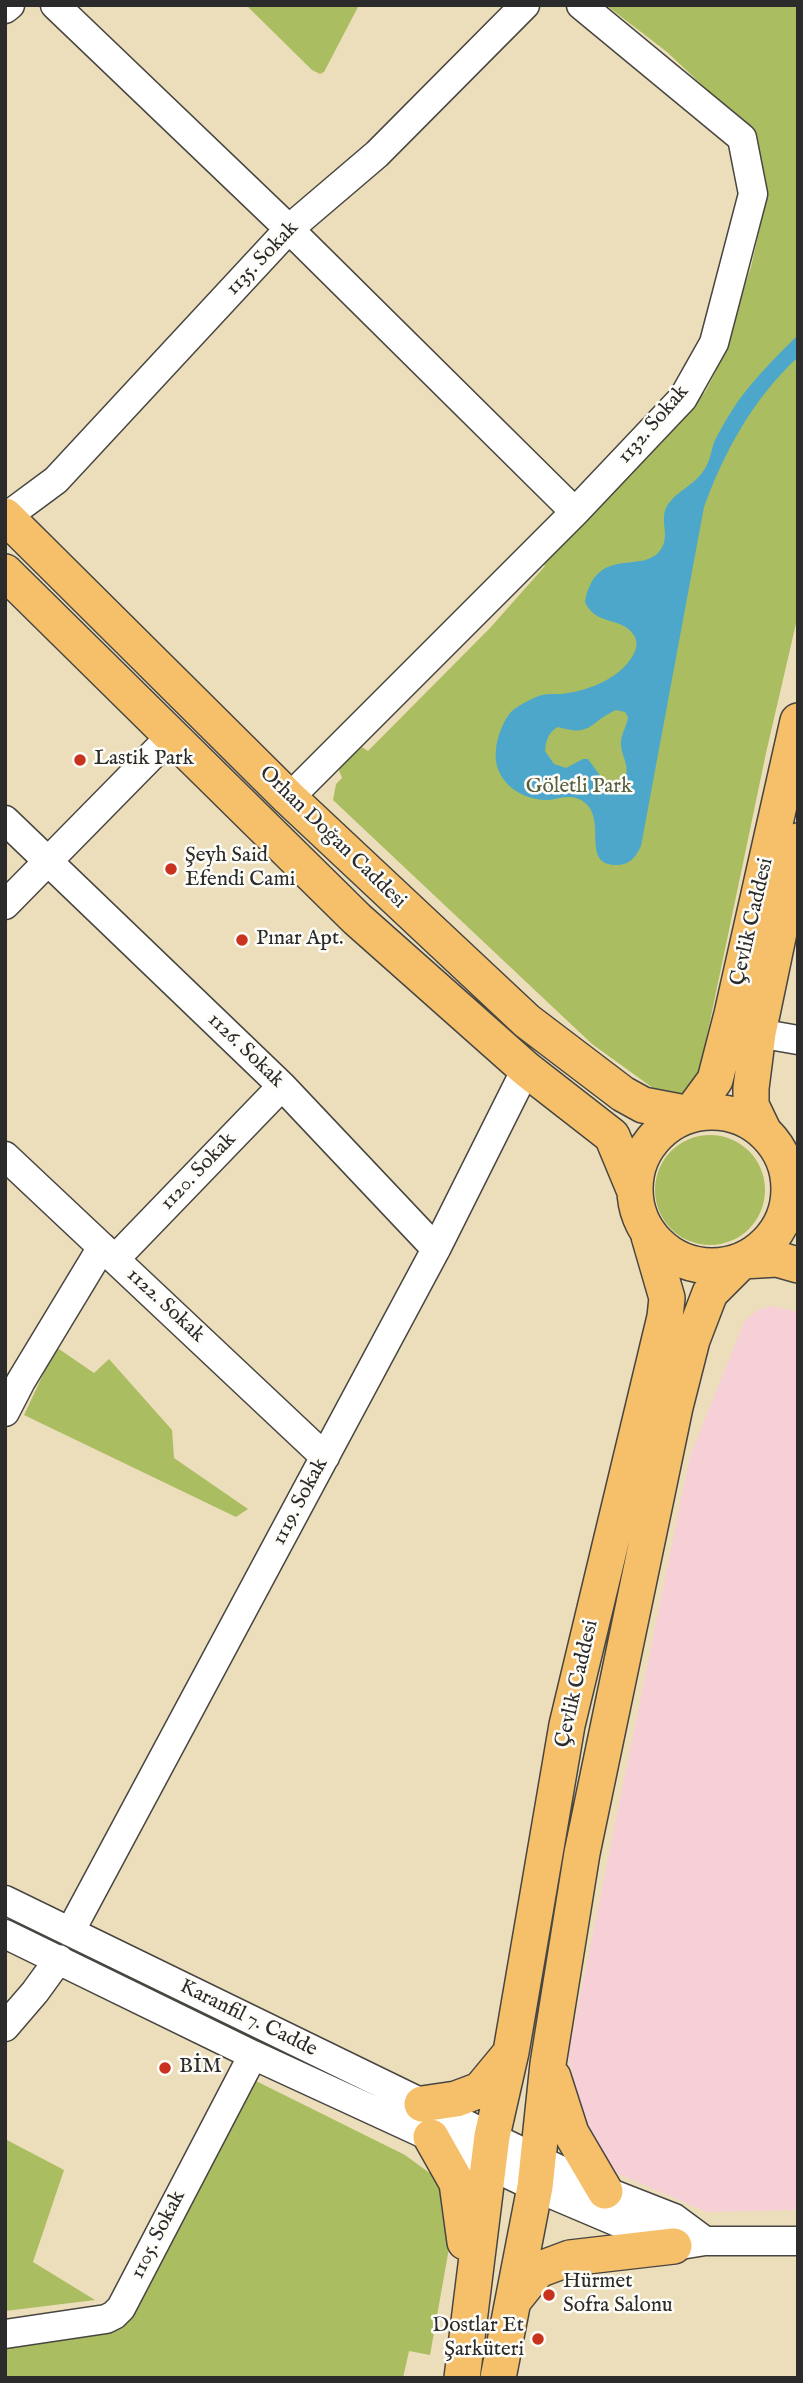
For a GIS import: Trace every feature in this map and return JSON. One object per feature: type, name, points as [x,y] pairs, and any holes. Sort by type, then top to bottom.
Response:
[{"type":"main road","name":"Orhan Doğan Caddesi","points":[[6,517],[289,798],[527,1021],[623,1094],[643,1105],[690,1114]]},
{"type":"main road","points":[[5,572],[357,919],[526,1069],[612,1136],[634,1189],[638,1214],[649,1236],[667,1253],[690,1264],[716,1267],[742,1261],[777,1259],[798,1265]]},
{"type":"main road","name":"Çevlik Caddesi","points":[[690,1114],[715,1080],[798,721]]},
{"type":"main road","name":"Çevlik Caddesi","points":[[763,1130],[751,1105],[751,1088],[758,1033],[798,841]]},
{"type":"main road","points":[[634,1189],[638,1165],[649,1142],[667,1125],[690,1114],[714,1111],[740,1116],[763,1130],[780,1151],[793,1183],[781,1226],[764,1247],[742,1261]]},
{"type":"main road","name":"Çevlik Caddesi","points":[[474,2272],[489,2150],[511,2052],[567,1725],[665,1317],[667,1298],[649,1236]]},
{"type":"main road","name":"Çevlik Caddesi","points":[[498,2378],[538,2159],[548,2064],[582,1853],[675,1407],[692,1340],[710,1293],[742,1261]]},
{"type":"main road","points":[[463,2378],[474,2272],[462,2230],[457,2183],[427,2120],[456,2099],[480,2090],[511,2052]]},
{"type":"main road","points":[[548,2064],[571,2133],[605,2191]]},
{"type":"main road","points":[[514,2300],[538,2270],[570,2258],[690,2243]]},
{"type":"street","points":[[5,9],[10,5]]},
{"type":"street","points":[[55,5],[289,229],[575,512]]},
{"type":"street","name":"1135. Sokak","points":[[6,517],[56,480],[289,229],[377,154],[525,5]]},
{"type":"street","name":"1132. Sokak","points":[[289,798],[575,512],[683,398],[714,343],[753,194],[742,138],[581,5]]},
{"type":"street","points":[[5,905],[172,735]]},
{"type":"street","name":"1126. Sokak","points":[[5,820],[282,1086],[436,1249]]},
{"type":"street","points":[[758,1033],[798,1040]]},
{"type":"street","name":"1119. Sokak","points":[[70,1932],[436,1249],[526,1069]]},
{"type":"street","name":"1120. Sokak","points":[[5,1412],[13,1377],[109,1253],[282,1086]]},
{"type":"street","name":"1122. Sokak","points":[[5,1156],[325,1457]]},
{"type":"street","name":"Karanfil 7. Cadde","points":[[5,1900],[427,2120],[489,2150],[538,2159]]},
{"type":"street","name":"Karanfil 7. Cadde","points":[[5,1934],[253,2055],[427,2120]]},
{"type":"street","points":[[5,2027],[59,1959]]},
{"type":"street","name":"1105. Sokak","points":[[5,2334],[106,2319],[121,2308],[253,2055]]},
{"type":"street","points":[[538,2159],[605,2191],[674,2218],[690,2243]]},
{"type":"street","points":[[538,2159],[690,2243],[798,2241]]},
{"type":"shaded area","points":[[772,1306],[798,1312],[798,2210],[707,2212],[614,2172],[584,2124],[568,2056],[690,1456],[745,1320],[758,1310]]},
{"type":"green space","points":[[246,5],[359,5],[324,72],[320,74],[312,70]]},
{"type":"green space","name":"Göletli Park","points":[[606,5],[798,5],[798,615],[766,753],[695,1093],[686,1098],[657,1091],[592,1044],[333,800],[336,784],[342,778],[338,768],[362,747],[368,751],[490,628],[545,566],[541,561],[574,533],[669,426],[705,392],[716,371],[751,267],[767,197],[756,142],[735,116],[667,52]]},
{"type":"green space","points":[[710,1135],[731,1139],[749,1151],[761,1169],[765,1190],[761,1211],[749,1229],[731,1241],[710,1245],[689,1241],[671,1229],[659,1211],[655,1190],[659,1169],[671,1151],[689,1139]]},
{"type":"green space","points":[[56,1347],[94,1373],[109,1359],[172,1430],[174,1458],[248,1509],[236,1517],[24,1415]]},
{"type":"green space","points":[[256,2081],[405,2155],[435,2177],[456,2209],[430,2355],[409,2351],[403,2378],[5,2378],[5,2344],[116,2328]]},
{"type":"green space","points":[[5,2139],[64,2170],[33,2262],[95,2300],[5,2311]]},
{"type":"water","points":[[798,335],[798,357],[767,390],[742,426],[721,465],[704,507],[641,846],[627,863],[607,863],[600,858],[596,850],[594,818],[590,808],[581,800],[572,797],[535,799],[516,791],[502,778],[496,759],[499,733],[510,713],[527,701],[542,695],[565,694],[595,685],[612,677],[627,664],[635,650],[635,637],[624,626],[603,619],[590,610],[585,602],[591,584],[599,573],[609,566],[653,557],[661,549],[665,539],[666,508],[700,476],[708,463],[715,440],[745,391]],"holes":[[[616,710],[625,712],[628,717],[621,745],[626,774],[625,779],[619,783],[604,781],[588,759],[566,768],[554,764],[545,751],[548,737],[558,727],[569,730],[584,729]]]},
{"type":"place","name":"Lastik Park","points":[[80,760]]},
{"type":"place","name":"Şeyh Said Efendi Cami","points":[[171,869]]},
{"type":"place","name":"Pınar Apt.","points":[[242,940]]},
{"type":"place","name":"BİM","points":[[165,2068]]},
{"type":"place","name":"Hürmet Sofra Salonu","points":[[549,2295]]},
{"type":"place","name":"Dostlar Et Şarküteri","points":[[538,2339]]}]
